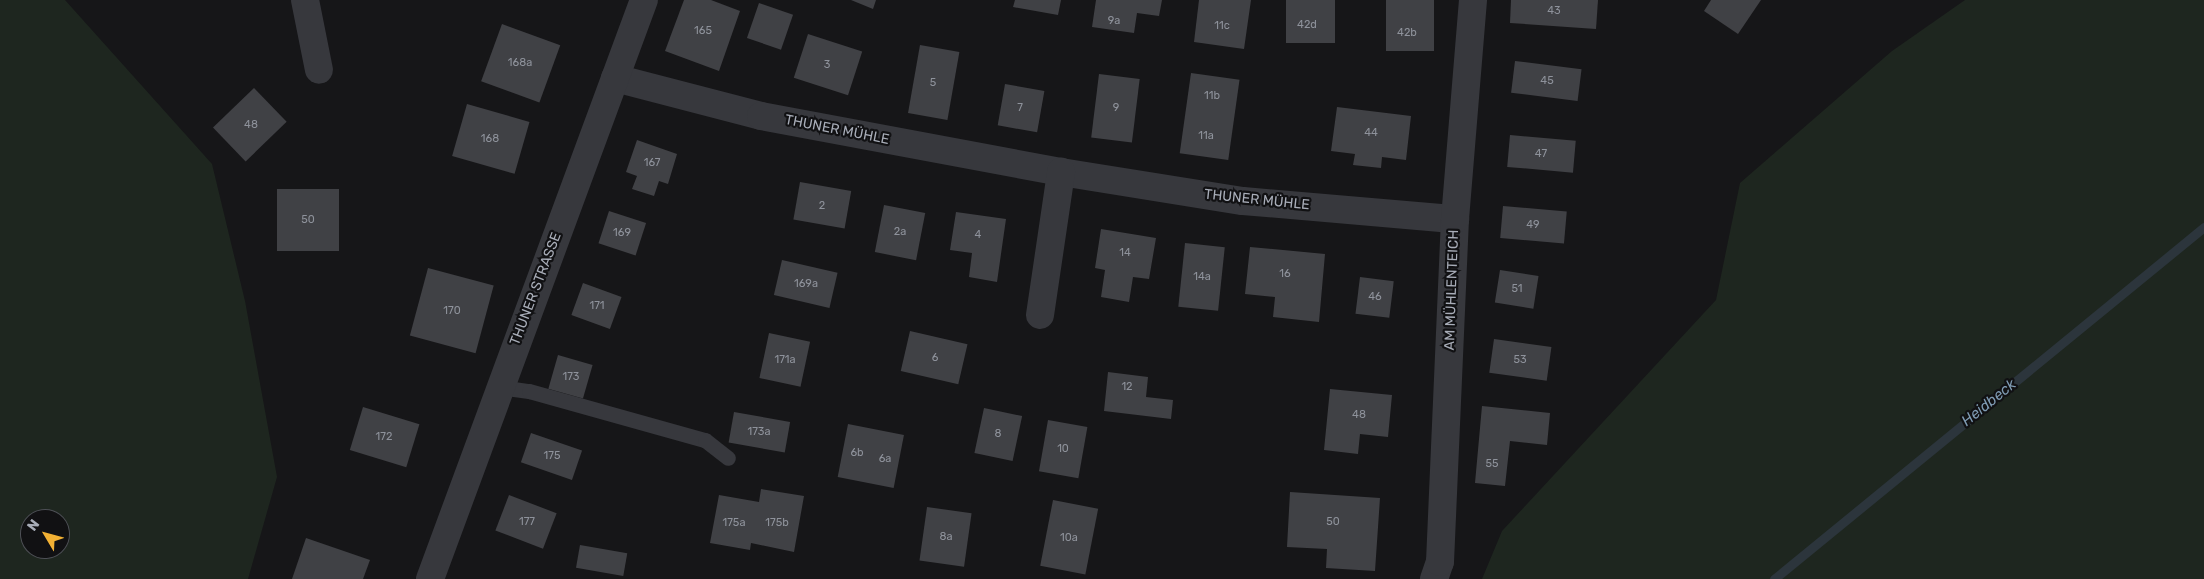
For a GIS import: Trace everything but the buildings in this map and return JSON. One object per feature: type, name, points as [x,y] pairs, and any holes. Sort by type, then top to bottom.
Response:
[{"type":"street","points":[[306,0],[319,70]]},
{"type":"street","name":"THUNER STRASSE","points":[[430,579],[498,388],[644,0]]},
{"type":"street","name":"AM MÜHLENTEICH","points":[[1434,579],[1440,562],[1455,219],[1473,0]]},
{"type":"street","name":"THUNER MÜHLE","points":[[615,78],[761,116],[1061,172],[1243,201],[1455,219]]},
{"type":"street","points":[[1040,315],[1061,172]]},
{"type":"lane","points":[[498,388],[529,390],[705,440],[728,458]]},
{"type":"shaded area","points":[[0,0],[65,0],[212,164],[245,301],[277,477],[248,579],[0,579]]},
{"type":"shaded area","points":[[1965,0],[2204,0],[2204,579],[1482,579],[1502,531],[1716,300],[1740,183],[1892,51]]},
{"type":"waterway","name":"Heidbeck","points":[[1774,579],[2204,227]]}]
